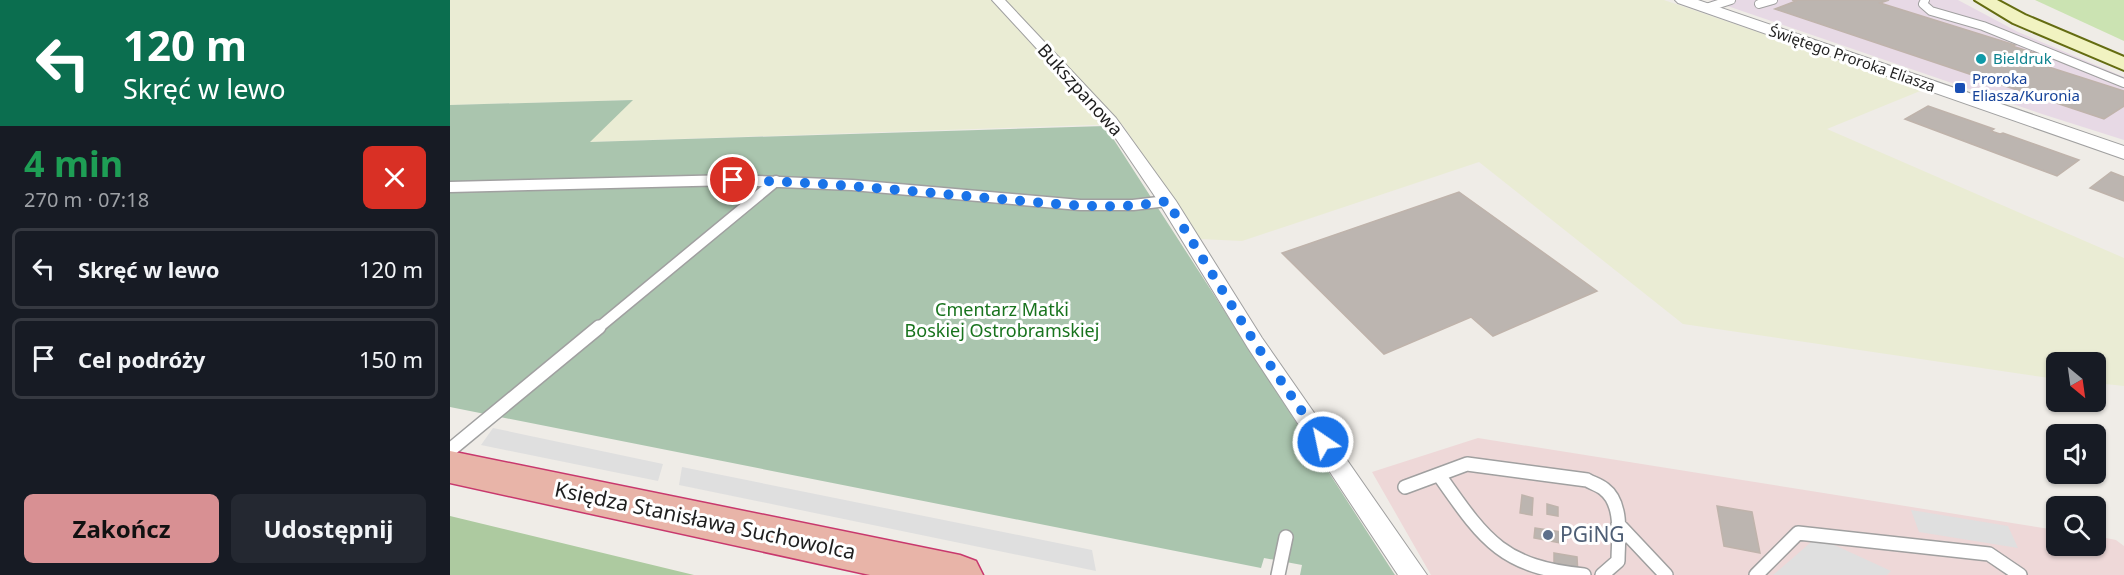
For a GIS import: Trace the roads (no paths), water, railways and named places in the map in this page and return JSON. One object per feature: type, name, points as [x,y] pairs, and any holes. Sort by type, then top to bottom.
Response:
[{"type":"highway","name":"Księdza Stanisława Suchowolca","points":[[450,467],[960,575]]},
{"type":"main road","points":[[1984,0],[2030,24],[2124,64]]},
{"type":"main road","points":[[2010,0],[2063,27],[2124,53]]},
{"type":"street","name":"Bukszpanowa","points":[[998,0],[1111,121],[1167,201],[1255,343],[1413,575]]},
{"type":"street","name":"Świętego Proroka Eliasza","points":[[1683,0],[2124,153]]},
{"type":"lane","points":[[1706,8],[1731,0]]},
{"type":"lane","points":[[1759,4],[1773,0]]},
{"type":"lane","points":[[1925,0],[1923,4],[1930,11],[1983,26],[2124,82]]},
{"type":"lane","points":[[450,187],[647,180],[776,181],[869,186],[1059,204],[1131,206],[1167,201]]},
{"type":"lane","points":[[450,450],[776,181]]},
{"type":"lane","points":[[1405,487],[1467,464],[1587,480],[1605,489],[1615,503],[1618,524],[1618,561],[1602,575]]},
{"type":"lane","points":[[1439,475],[1477,526],[1507,554],[1536,566],[1584,575]]},
{"type":"lane","points":[[1618,524],[1666,575]]},
{"type":"lane","points":[[1756,575],[1798,533],[1989,555],[2020,575]]},
{"type":"lane","points":[[1278,575],[1286,537]]},
{"type":"place","name":"Bieldruk","points":[[1981,59]]},
{"type":"place","name":"Proroka Eliasza/Kuronia","points":[[1960,88]]},
{"type":"place","name":"PGiNG","points":[[1548,535]]},
{"type":"park label","name":"Cmentarz Matki Boskiej Ostrobramskiej","points":[[1002,320]]}]
